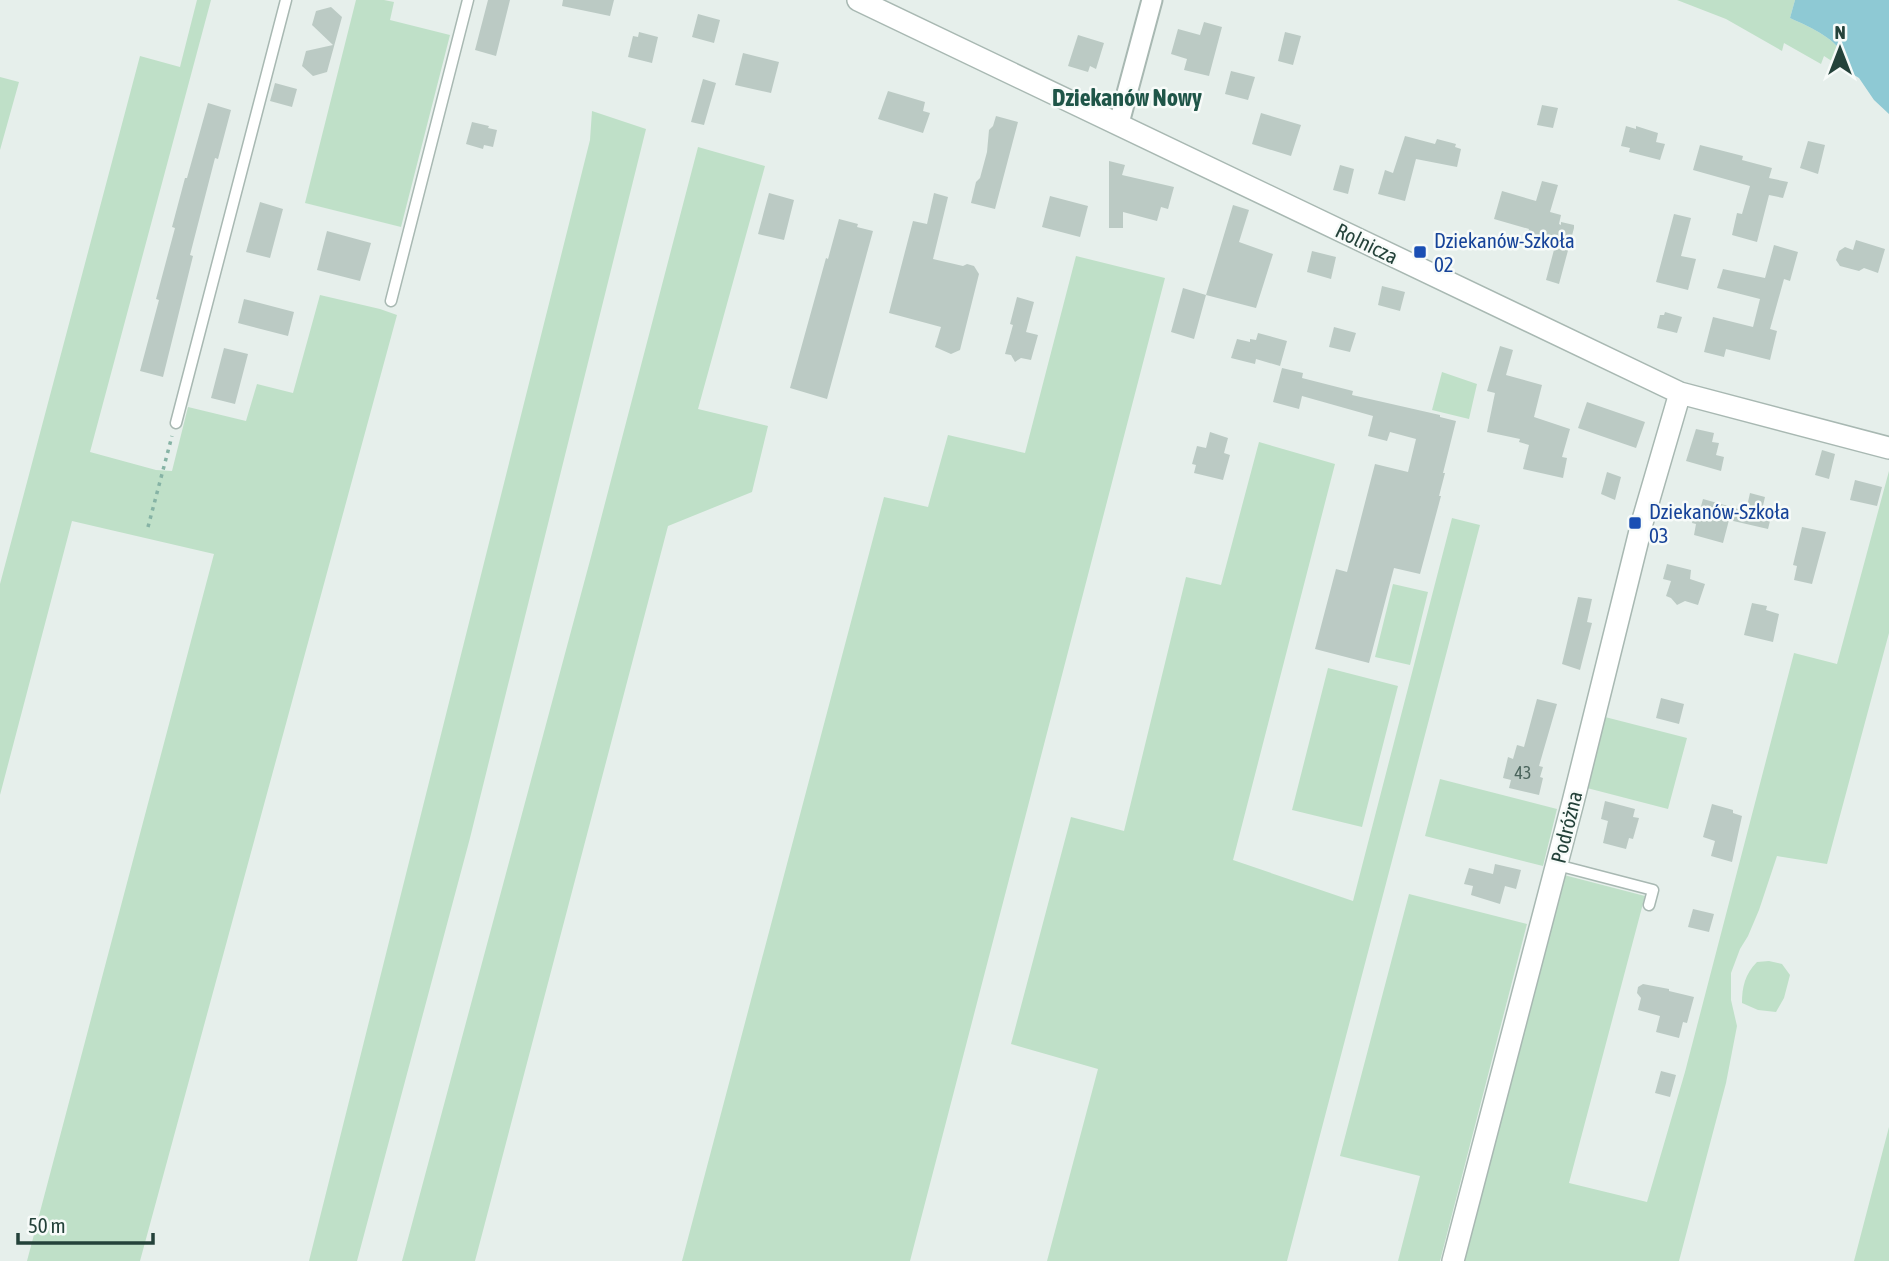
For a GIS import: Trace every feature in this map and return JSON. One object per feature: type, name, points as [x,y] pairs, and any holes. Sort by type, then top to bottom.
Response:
[{"type":"street","name":"Rolnicza","points":[[858,0],[1680,393],[1889,448]]},
{"type":"street","points":[[1119,123],[1152,0]]},
{"type":"street","name":"Podróżna","points":[[1453,1261],[1642,523],[1680,393]]},
{"type":"lane","points":[[176,423],[286,0]]},
{"type":"lane","points":[[391,301],[468,0]]},
{"type":"lane","points":[[1556,865],[1653,890],[1649,905]]},
{"type":"path","points":[[148,527],[176,423]]},
{"type":"green space","points":[[197,0],[211,0],[90,452],[156,470],[172,471],[188,407],[246,421],[257,384],[293,393],[320,295],[397,315],[140,1261],[27,1261],[214,554],[72,521],[0,795],[0,584],[140,56],[180,67]]},
{"type":"green space","points":[[356,0],[394,2],[390,20],[450,35],[401,227],[305,203]]},
{"type":"green space","points":[[1677,0],[1795,0],[1790,18],[1834,43],[1842,55],[1841,67],[1824,56],[1821,64],[1784,43],[1782,51],[1726,19]]},
{"type":"green space","points":[[0,77],[19,82],[0,150]]},
{"type":"green space","points":[[592,111],[646,129],[470,838],[357,1261],[309,1261],[590,140]]},
{"type":"green space","points":[[698,147],[765,166],[698,409],[768,426],[752,492],[668,526],[475,1261],[402,1261],[592,553]]},
{"type":"green space","points":[[1076,256],[1165,278],[910,1261],[682,1261],[884,497],[928,507],[948,435],[1025,453]]},
{"type":"green space","points":[[1442,372],[1477,384],[1469,419],[1432,410]]},
{"type":"green space","points":[[1259,442],[1335,464],[1233,860],[1353,901],[1452,518],[1480,525],[1287,1261],[1047,1261],[1098,1069],[1011,1044],[1071,817],[1124,831],[1186,577],[1221,585]]},
{"type":"green space","points":[[1889,471],[1889,633],[1827,864],[1777,856],[1759,910],[1731,973],[1731,1000],[1737,1026],[1726,1083],[1679,1261],[1464,1261],[1564,875],[1645,896],[1569,1183],[1647,1202],[1685,1072],[1794,653],[1837,664]]},
{"type":"green space","points":[[1393,584],[1428,592],[1410,665],[1375,657]]},
{"type":"green space","points":[[1328,668],[1398,686],[1362,827],[1292,810]]},
{"type":"green space","points":[[1605,717],[1687,738],[1668,809],[1587,788]]},
{"type":"green space","points":[[1440,779],[1557,809],[1543,866],[1425,836]]},
{"type":"green space","points":[[1409,894],[1527,924],[1440,1261],[1398,1261],[1420,1176],[1340,1156]]},
{"type":"green space","points":[[1757,962],[1782,964],[1790,975],[1784,998],[1776,1012],[1758,1010],[1742,1003],[1744,986],[1750,971]]},
{"type":"green space","points":[[1889,1127],[1889,1261],[1854,1261]]},
{"type":"water","points":[[1795,0],[1889,0],[1889,114],[1874,100],[1859,78],[1841,67],[1842,55],[1834,43],[1790,18]]},
{"type":"building","points":[[488,0],[510,0],[496,56],[475,50]]},
{"type":"building","points":[[563,0],[614,0],[610,16],[562,6]]},
{"type":"building","points":[[331,7],[342,17],[327,72],[313,76],[302,66],[306,51],[333,45],[312,25],[316,11]]},
{"type":"building","points":[[698,14],[720,20],[714,43],[692,37]]},
{"type":"building","points":[[1204,22],[1222,27],[1209,76],[1184,70],[1187,59],[1171,54],[1178,29],[1200,35]]},
{"type":"building","points":[[639,32],[658,37],[652,63],[628,57],[633,36],[638,37]]},
{"type":"building","points":[[1285,32],[1301,36],[1293,65],[1278,61]]},
{"type":"building","points":[[1078,35],[1104,43],[1096,69],[1090,66],[1088,72],[1068,66]]},
{"type":"building","points":[[743,53],[779,62],[771,93],[735,85]]},
{"type":"building","points":[[1231,71],[1255,77],[1248,100],[1225,94]]},
{"type":"building","points":[[703,79],[716,83],[704,125],[691,122]]},
{"type":"building","points":[[275,83],[297,89],[292,107],[270,101]]},
{"type":"building","points":[[888,91],[925,102],[923,111],[930,113],[923,133],[878,119]]},
{"type":"building","points":[[208,103],[231,110],[218,159],[215,158],[190,255],[193,256],[163,377],[140,371],[175,228],[172,227]]},
{"type":"building","points":[[1542,105],[1558,108],[1553,128],[1537,125]]},
{"type":"building","points":[[1261,113],[1301,125],[1291,156],[1252,144]]},
{"type":"building","points":[[996,116],[1018,122],[995,209],[971,203],[987,152],[989,130]]},
{"type":"building","points":[[472,122],[497,130],[493,147],[484,145],[483,149],[466,144]]},
{"type":"building","points":[[1626,126],[1636,129],[1636,126],[1658,133],[1656,142],[1665,144],[1660,160],[1629,152],[1630,148],[1621,146]]},
{"type":"building","points":[[1405,136],[1435,144],[1437,139],[1456,144],[1455,147],[1461,149],[1457,167],[1416,159],[1405,201],[1378,194],[1385,170],[1393,173]]},
{"type":"building","points":[[1808,141],[1825,145],[1818,174],[1800,168]]},
{"type":"building","points":[[1700,145],[1743,156],[1742,160],[1772,168],[1769,178],[1788,182],[1783,198],[1769,195],[1757,242],[1732,235],[1737,213],[1742,214],[1750,186],[1693,170]]},
{"type":"building","points":[[1109,161],[1125,165],[1122,175],[1174,187],[1168,209],[1161,207],[1157,221],[1123,212],[1123,228],[1109,228]]},
{"type":"building","points":[[1340,165],[1354,169],[1348,194],[1333,190]]},
{"type":"building","points":[[1542,181],[1558,185],[1550,212],[1561,215],[1559,224],[1561,225],[1561,222],[1574,225],[1559,284],[1546,280],[1555,246],[1526,240],[1529,229],[1494,219],[1502,191],[1536,201]]},
{"type":"building","points":[[769,193],[794,200],[784,240],[758,234]]},
{"type":"building","points":[[934,193],[948,197],[933,259],[974,266],[979,274],[960,350],[951,354],[935,347],[941,327],[889,313],[913,221],[927,224]]},
{"type":"building","points":[[1050,196],[1088,206],[1080,237],[1042,227]]},
{"type":"building","points":[[260,202],[283,209],[270,258],[246,252]]},
{"type":"building","points":[[1233,205],[1249,210],[1239,242],[1273,254],[1256,308],[1206,295]]},
{"type":"building","points":[[1674,214],[1691,218],[1681,256],[1696,259],[1688,290],[1656,282]]},
{"type":"building","points":[[839,219],[873,231],[827,399],[790,388]]},
{"type":"building","points":[[327,231],[371,243],[360,281],[317,270]]},
{"type":"building","points":[[1856,240],[1885,249],[1878,273],[1864,268],[1859,271],[1840,266],[1836,260],[1839,251],[1845,247],[1853,250]]},
{"type":"building","points":[[1774,245],[1798,252],[1790,281],[1784,279],[1770,329],[1777,331],[1770,360],[1726,349],[1724,357],[1704,352],[1713,317],[1753,327],[1760,299],[1717,288],[1723,269],[1765,278]]},
{"type":"building","points":[[1312,251],[1336,257],[1331,279],[1307,272]]},
{"type":"building","points":[[1382,286],[1405,292],[1400,311],[1378,305]]},
{"type":"building","points":[[1183,288],[1206,295],[1194,339],[1171,332]]},
{"type":"building","points":[[1017,297],[1034,302],[1026,332],[1038,335],[1031,360],[1021,358],[1015,362],[1011,355],[1005,354]]},
{"type":"building","points":[[244,299],[294,312],[288,336],[238,323]]},
{"type":"building","points":[[1665,312],[1682,317],[1677,333],[1657,328],[1660,315]]},
{"type":"building","points":[[1334,327],[1356,333],[1350,352],[1329,347]]},
{"type":"building","points":[[1258,333],[1287,341],[1280,366],[1256,359],[1255,364],[1231,358],[1237,339],[1250,342],[1250,339],[1256,340]]},
{"type":"building","points":[[1500,346],[1513,350],[1506,375],[1542,385],[1534,417],[1570,429],[1562,457],[1567,458],[1563,478],[1523,469],[1529,445],[1519,442],[1520,439],[1487,432],[1495,393],[1487,391]]},
{"type":"building","points":[[224,348],[248,354],[235,404],[211,398]]},
{"type":"building","points":[[1282,368],[1303,373],[1302,378],[1353,391],[1352,395],[1456,421],[1443,473],[1441,496],[1420,574],[1394,568],[1369,663],[1315,649],[1336,569],[1347,572],[1375,464],[1408,472],[1416,439],[1390,432],[1387,441],[1368,436],[1373,416],[1302,396],[1299,409],[1273,402]]},
{"type":"building","points":[[1587,402],[1645,422],[1636,448],[1578,428]]},
{"type":"building","points":[[1696,429],[1714,433],[1712,442],[1719,443],[1716,455],[1724,457],[1721,471],[1686,461]]},
{"type":"building","points":[[1210,432],[1228,438],[1224,453],[1230,455],[1223,480],[1194,473],[1196,465],[1192,464],[1197,446],[1206,448]]},
{"type":"building","points":[[1822,450],[1835,454],[1829,479],[1815,475]]},
{"type":"building","points":[[1607,472],[1621,477],[1615,500],[1601,494]]},
{"type":"building","points":[[1855,480],[1882,487],[1877,506],[1850,500]]},
{"type":"building","points":[[1750,493],[1765,497],[1762,510],[1765,510],[1763,515],[1771,517],[1768,529],[1729,520],[1723,543],[1694,535],[1696,524],[1692,523],[1695,509],[1700,510],[1703,499],[1746,511]]},
{"type":"building","points":[[1802,527],[1826,532],[1812,584],[1794,580],[1797,566],[1793,565]]},
{"type":"building","points":[[1667,564],[1691,570],[1690,579],[1705,584],[1698,605],[1685,601],[1677,605],[1666,596],[1671,581],[1663,579]]},
{"type":"building","points":[[1578,597],[1592,599],[1587,622],[1592,623],[1580,670],[1562,664]]},
{"type":"building","points":[[1752,603],[1767,606],[1766,610],[1779,614],[1773,642],[1744,635]]},
{"type":"building","points":[[1661,698],[1684,704],[1679,724],[1656,718]]},
{"type":"building","points":[[1537,699],[1557,704],[1539,766],[1543,767],[1540,777],[1543,778],[1539,795],[1509,788],[1511,780],[1503,778],[1508,757],[1513,759],[1517,745],[1524,747]]},
{"type":"building","points":[[1605,801],[1635,809],[1633,817],[1639,818],[1633,839],[1629,838],[1626,849],[1603,843],[1608,821],[1601,819]]},
{"type":"building","points":[[1712,804],[1733,810],[1733,813],[1742,816],[1732,862],[1711,856],[1715,841],[1703,837]]},
{"type":"building","points":[[1495,864],[1521,870],[1516,889],[1505,886],[1500,904],[1471,895],[1473,886],[1464,884],[1469,868],[1493,874]]},
{"type":"building","points":[[1693,909],[1714,914],[1709,932],[1688,927]]},
{"type":"building","points":[[1643,984],[1694,997],[1687,1023],[1683,1022],[1679,1038],[1656,1032],[1660,1016],[1638,1010],[1641,998],[1637,993],[1638,987]]},
{"type":"building","points":[[1661,1071],[1676,1075],[1670,1097],[1655,1093]]},
{"type":"place","name":"Dziekanów-Szkoła 02","points":[[1420,252]]},
{"type":"place","name":"Dziekanów-Szkoła 03","points":[[1635,523]]},
{"type":"district","name":"Dziekanów Nowy","points":[[1127,97]]}]
